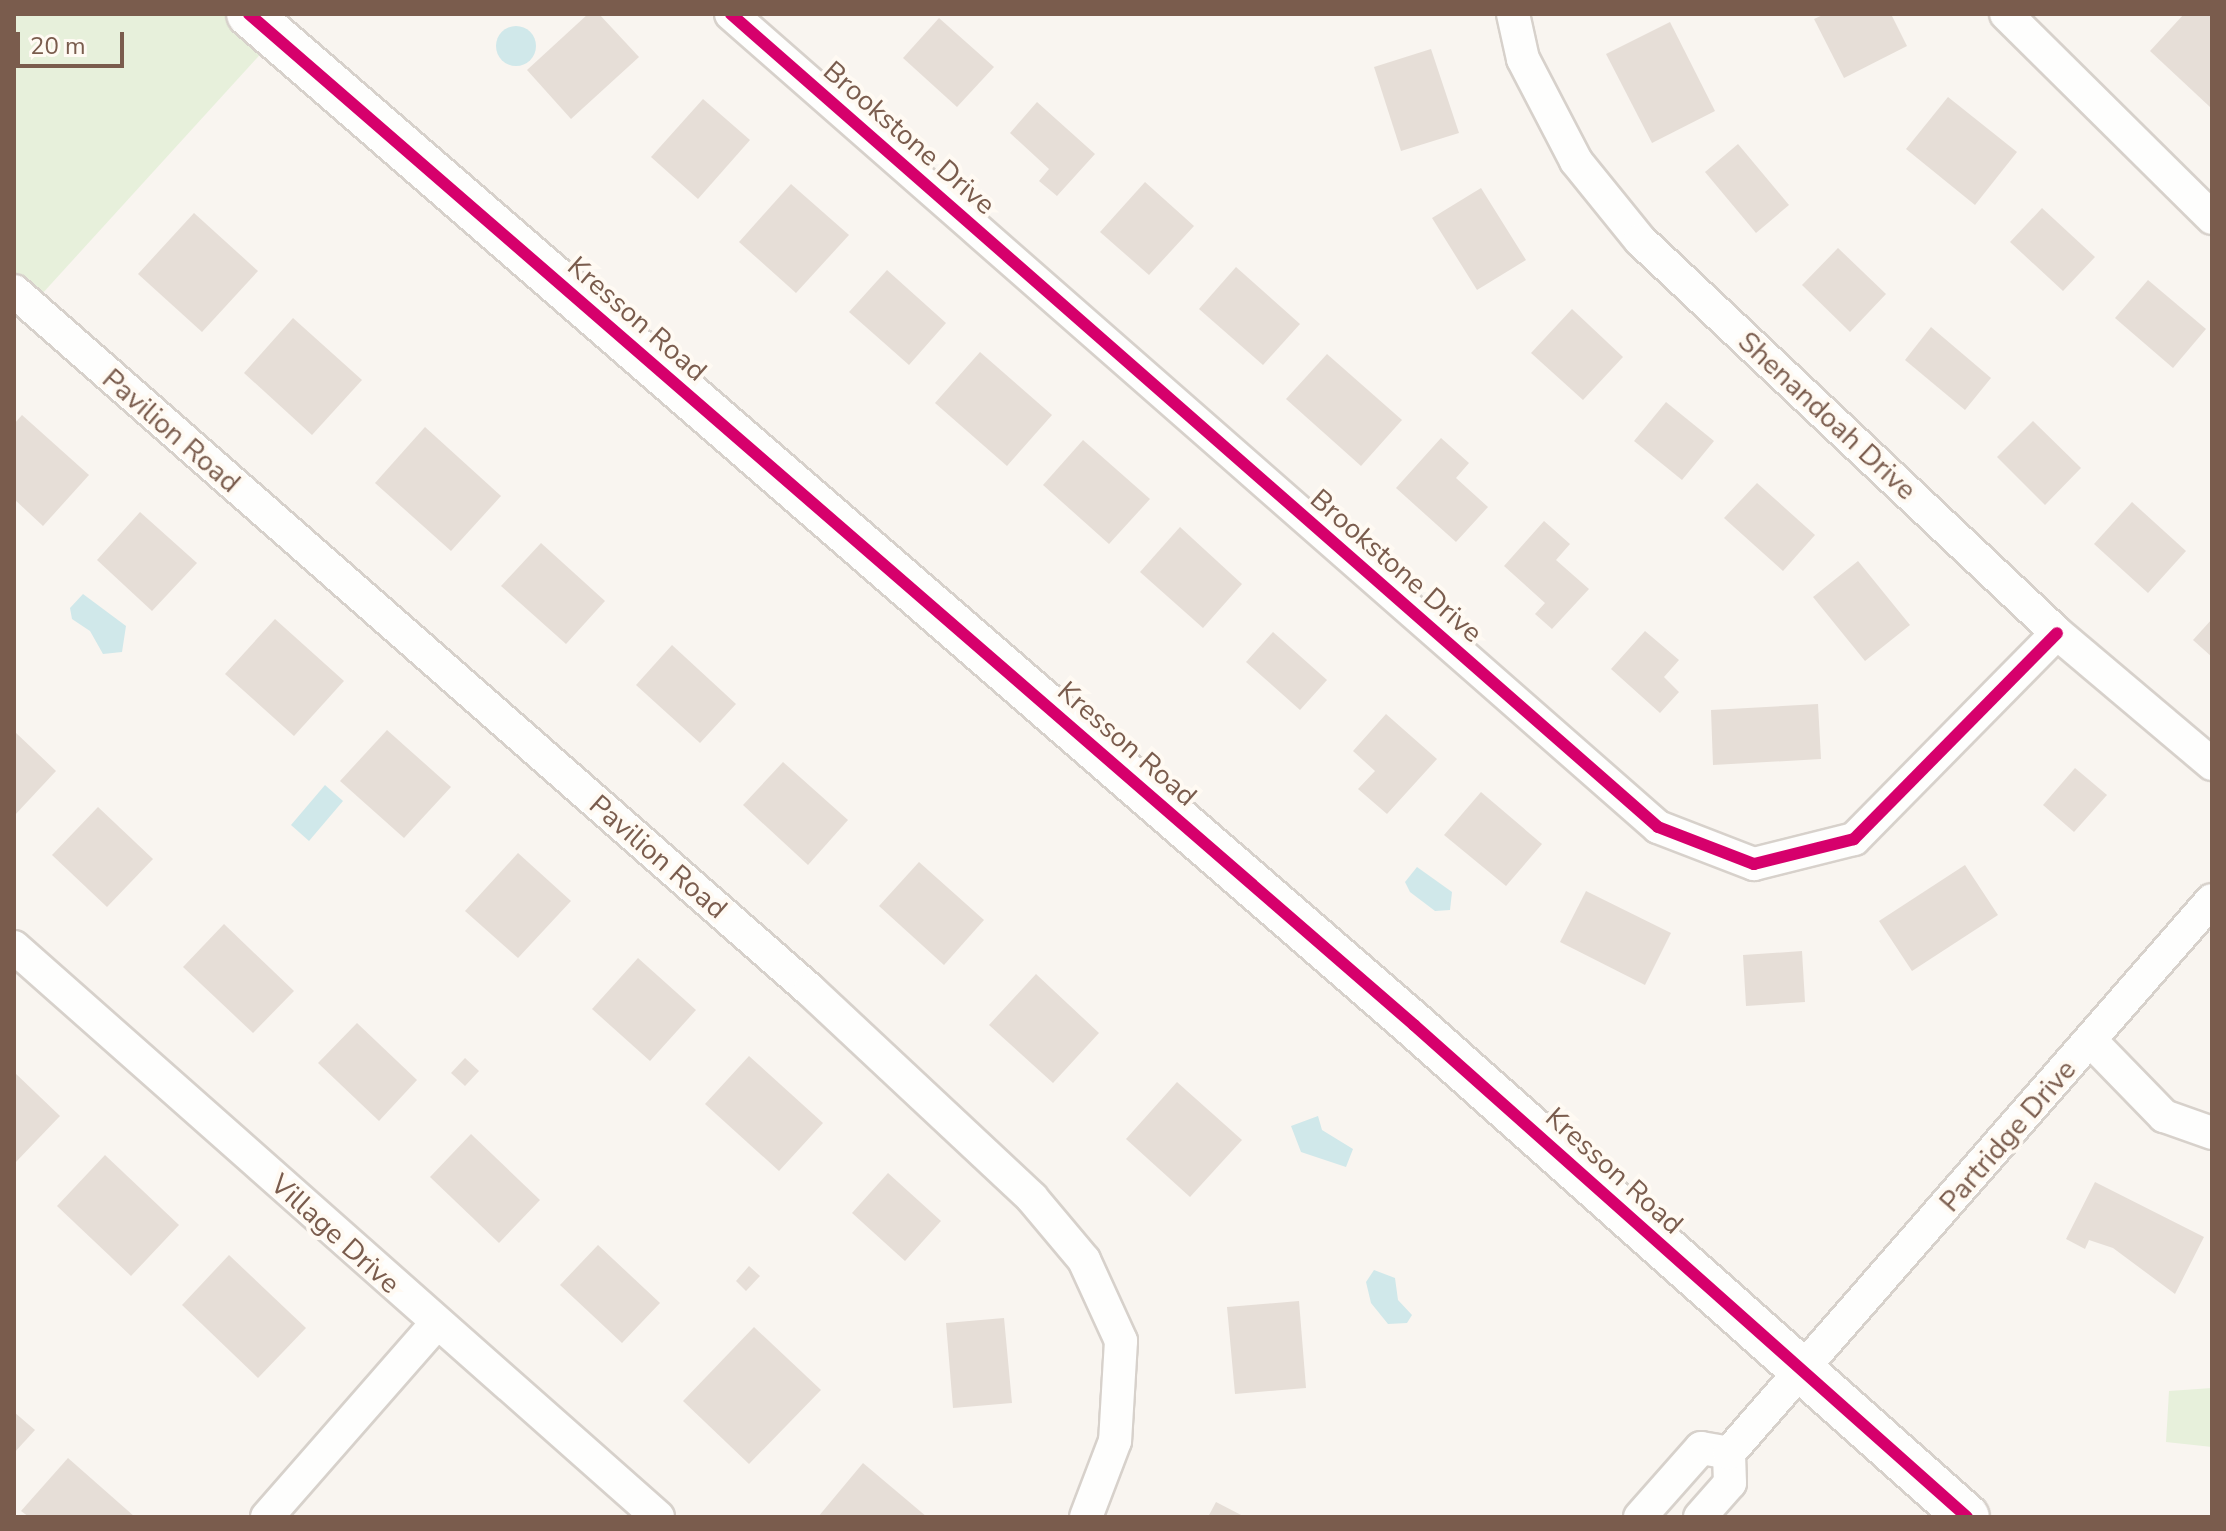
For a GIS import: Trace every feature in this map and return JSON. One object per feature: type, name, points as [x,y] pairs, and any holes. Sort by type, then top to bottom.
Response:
[{"type":"main road","name":"Kresson Road","points":[[249,14],[1967,1517]]},
{"type":"street","name":"Brookstone Drive","points":[[731,14],[1658,827],[1754,864],[1854,839],[2057,633]]},
{"type":"street","name":"Shenandoah Drive","points":[[1513,14],[1523,59],[1576,161],[1640,240],[2057,633],[2212,764]]},
{"type":"street","points":[[2006,14],[2212,218]]},
{"type":"street","name":"Pavilion Road","points":[[14,291],[810,990],[1032,1198],[1084,1260],[1121,1341],[1115,1441],[1086,1517]]},
{"type":"street","name":"Partridge Drive","points":[[1729,1453],[2212,900]]},
{"type":"street","name":"Village Drive","points":[[14,947],[436,1324],[658,1517]]},
{"type":"street","points":[[2091,1041],[2164,1116],[2212,1133]]},
{"type":"street","points":[[267,1517],[436,1324]]},
{"type":"street","points":[[1640,1517],[1701,1448],[1729,1453],[1730,1483],[1700,1517]]},
{"type":"green space","points":[[14,14],[249,14],[276,37],[31,306],[14,291]]},
{"type":"green space","points":[[2212,1388],[2212,1447],[2166,1442],[2169,1391]]},
{"type":"water","points":[[516,26],[530,32],[536,46],[530,60],[516,66],[502,60],[496,46],[502,32]]},
{"type":"water","points":[[83,594],[126,626],[122,652],[103,654],[90,631],[72,619],[70,608]]},
{"type":"water","points":[[325,785],[343,801],[309,841],[291,825]]},
{"type":"water","points":[[1417,867],[1452,892],[1450,910],[1435,911],[1410,892],[1405,882]]},
{"type":"water","points":[[1318,1116],[1322,1130],[1353,1149],[1346,1167],[1301,1152],[1291,1126]]},
{"type":"water","points":[[1374,1270],[1395,1278],[1398,1300],[1412,1315],[1407,1323],[1388,1324],[1371,1303],[1366,1282]]},
{"type":"building","points":[[588,14],[599,14],[639,57],[571,119],[527,70]]},
{"type":"building","points":[[1825,14],[1891,14],[1907,46],[1844,78],[1814,19]]},
{"type":"building","points":[[2184,14],[2212,15],[2210,107],[2150,51]]},
{"type":"building","points":[[939,18],[994,67],[957,107],[903,58]]},
{"type":"building","points":[[1670,22],[1715,111],[1652,143],[1606,54]]},
{"type":"building","points":[[1431,49],[1459,133],[1401,151],[1374,67]]},
{"type":"building","points":[[1948,97],[2017,152],[1975,205],[1906,149]]},
{"type":"building","points":[[703,99],[750,140],[698,199],[651,157]]},
{"type":"building","points":[[1037,102],[1095,154],[1057,196],[1039,181],[1049,169],[1010,133]]},
{"type":"building","points":[[1738,144],[1789,205],[1756,233],[1705,172]]},
{"type":"building","points":[[1145,182],[1194,226],[1149,275],[1100,232]]},
{"type":"building","points":[[791,184],[849,235],[796,293],[739,242]]},
{"type":"building","points":[[1481,188],[1526,260],[1477,290],[1432,218]]},
{"type":"building","points":[[2042,208],[2095,257],[2063,291],[2010,242]]},
{"type":"building","points":[[194,213],[258,271],[202,332],[138,274]]},
{"type":"building","points":[[1838,248],[1886,294],[1850,332],[1802,285]]},
{"type":"building","points":[[1236,267],[1300,324],[1263,365],[1199,309]]},
{"type":"building","points":[[887,270],[946,323],[909,365],[849,312]]},
{"type":"building","points":[[2148,280],[2206,329],[2173,368],[2115,318]]},
{"type":"building","points":[[1572,309],[1623,357],[1583,400],[1531,353]]},
{"type":"building","points":[[293,318],[362,380],[312,435],[244,373]]},
{"type":"building","points":[[1931,327],[1991,378],[1965,410],[1905,360]]},
{"type":"building","points":[[980,352],[1052,415],[1007,466],[935,403]]},
{"type":"building","points":[[1327,354],[1402,420],[1361,466],[1286,399]]},
{"type":"building","points":[[1666,402],[1714,441],[1682,480],[1634,441]]},
{"type":"building","points":[[22,415],[89,475],[43,526],[14,499],[14,424]]},
{"type":"building","points":[[2033,421],[2081,468],[2045,505],[1997,457]]},
{"type":"building","points":[[425,427],[501,496],[451,551],[375,483]]},
{"type":"building","points":[[1441,438],[1469,463],[1456,478],[1488,507],[1456,542],[1396,488]]},
{"type":"building","points":[[1083,440],[1150,499],[1109,544],[1043,485]]},
{"type":"building","points":[[1757,483],[1815,535],[1783,571],[1724,518]]},
{"type":"building","points":[[2132,502],[2186,551],[2148,593],[2094,544]]},
{"type":"building","points":[[140,512],[197,563],[152,611],[97,560]]},
{"type":"building","points":[[1544,521],[1570,544],[1556,560],[1589,589],[1552,629],[1535,614],[1545,603],[1504,566]]},
{"type":"building","points":[[1180,527],[1242,584],[1203,628],[1140,572]]},
{"type":"building","points":[[541,543],[605,601],[566,644],[501,586]]},
{"type":"building","points":[[1858,561],[1910,625],[1865,661],[1813,597]]},
{"type":"building","points":[[275,619],[344,681],[294,736],[225,674]]},
{"type":"building","points":[[2212,619],[2212,657],[2193,640]]},
{"type":"building","points":[[1645,631],[1679,660],[1664,677],[1679,692],[1660,713],[1611,669]]},
{"type":"building","points":[[1273,632],[1327,680],[1300,710],[1246,662]]},
{"type":"building","points":[[672,645],[736,704],[700,743],[636,685]]},
{"type":"building","points":[[1818,704],[1821,759],[1713,765],[1711,710]]},
{"type":"building","points":[[1386,714],[1437,759],[1387,814],[1358,789],[1375,771],[1353,751]]},
{"type":"building","points":[[387,730],[451,787],[404,838],[340,781]]},
{"type":"building","points":[[14,731],[56,771],[14,816]]},
{"type":"building","points":[[783,762],[848,820],[808,865],[743,805]]},
{"type":"building","points":[[2075,768],[2107,795],[2074,832],[2043,805]]},
{"type":"building","points":[[1481,792],[1542,844],[1506,886],[1444,835]]},
{"type":"building","points":[[98,807],[153,859],[107,907],[52,855]]},
{"type":"building","points":[[518,853],[571,901],[518,958],[465,911]]},
{"type":"building","points":[[919,862],[984,920],[944,965],[879,906]]},
{"type":"building","points":[[1965,865],[1998,915],[1912,971],[1879,921]]},
{"type":"building","points":[[1586,891],[1671,933],[1645,985],[1560,942]]},
{"type":"building","points":[[224,924],[294,991],[253,1033],[183,967]]},
{"type":"building","points":[[1802,951],[1805,1002],[1746,1006],[1743,955]]},
{"type":"building","points":[[638,958],[696,1010],[650,1061],[592,1009]]},
{"type":"building","points":[[1036,974],[1099,1033],[1053,1083],[989,1025]]},
{"type":"building","points":[[357,1023],[417,1080],[379,1121],[318,1063]]},
{"type":"building","points":[[749,1056],[823,1123],[779,1171],[705,1104]]},
{"type":"building","points":[[465,1058],[479,1071],[465,1086],[451,1073]]},
{"type":"building","points":[[14,1072],[60,1116],[14,1164]]},
{"type":"building","points":[[1177,1082],[1242,1140],[1190,1197],[1126,1139]]},
{"type":"building","points":[[471,1134],[540,1200],[499,1243],[430,1177]]},
{"type":"building","points":[[105,1155],[179,1225],[131,1276],[57,1206]]},
{"type":"building","points":[[888,1173],[941,1221],[905,1261],[852,1213]]},
{"type":"building","points":[[2095,1182],[2204,1237],[2175,1294],[2113,1248],[2089,1240],[2085,1249],[2066,1239]]},
{"type":"building","points":[[598,1245],[660,1303],[622,1343],[560,1285]]},
{"type":"building","points":[[229,1255],[306,1328],[258,1378],[182,1305]]},
{"type":"building","points":[[749,1266],[760,1276],[746,1291],[736,1281]]},
{"type":"building","points":[[1299,1301],[1306,1388],[1235,1394],[1227,1307]]},
{"type":"building","points":[[1004,1318],[1012,1403],[953,1408],[946,1323]]},
{"type":"building","points":[[754,1327],[821,1390],[749,1464],[683,1401]]},
{"type":"building","points":[[14,1412],[35,1430],[14,1453]]},
{"type":"building","points":[[68,1458],[135,1517],[29,1517],[21,1511]]},
{"type":"building","points":[[863,1463],[927,1517],[818,1517]]},
{"type":"building","points":[[1216,1502],[1245,1517],[1208,1517]]},
{"type":"cycle path","points":[[249,14],[1414,1025],[1967,1517]]},
{"type":"cycle path","points":[[731,14],[1658,827],[1754,864],[1854,839],[2057,633]]}]
